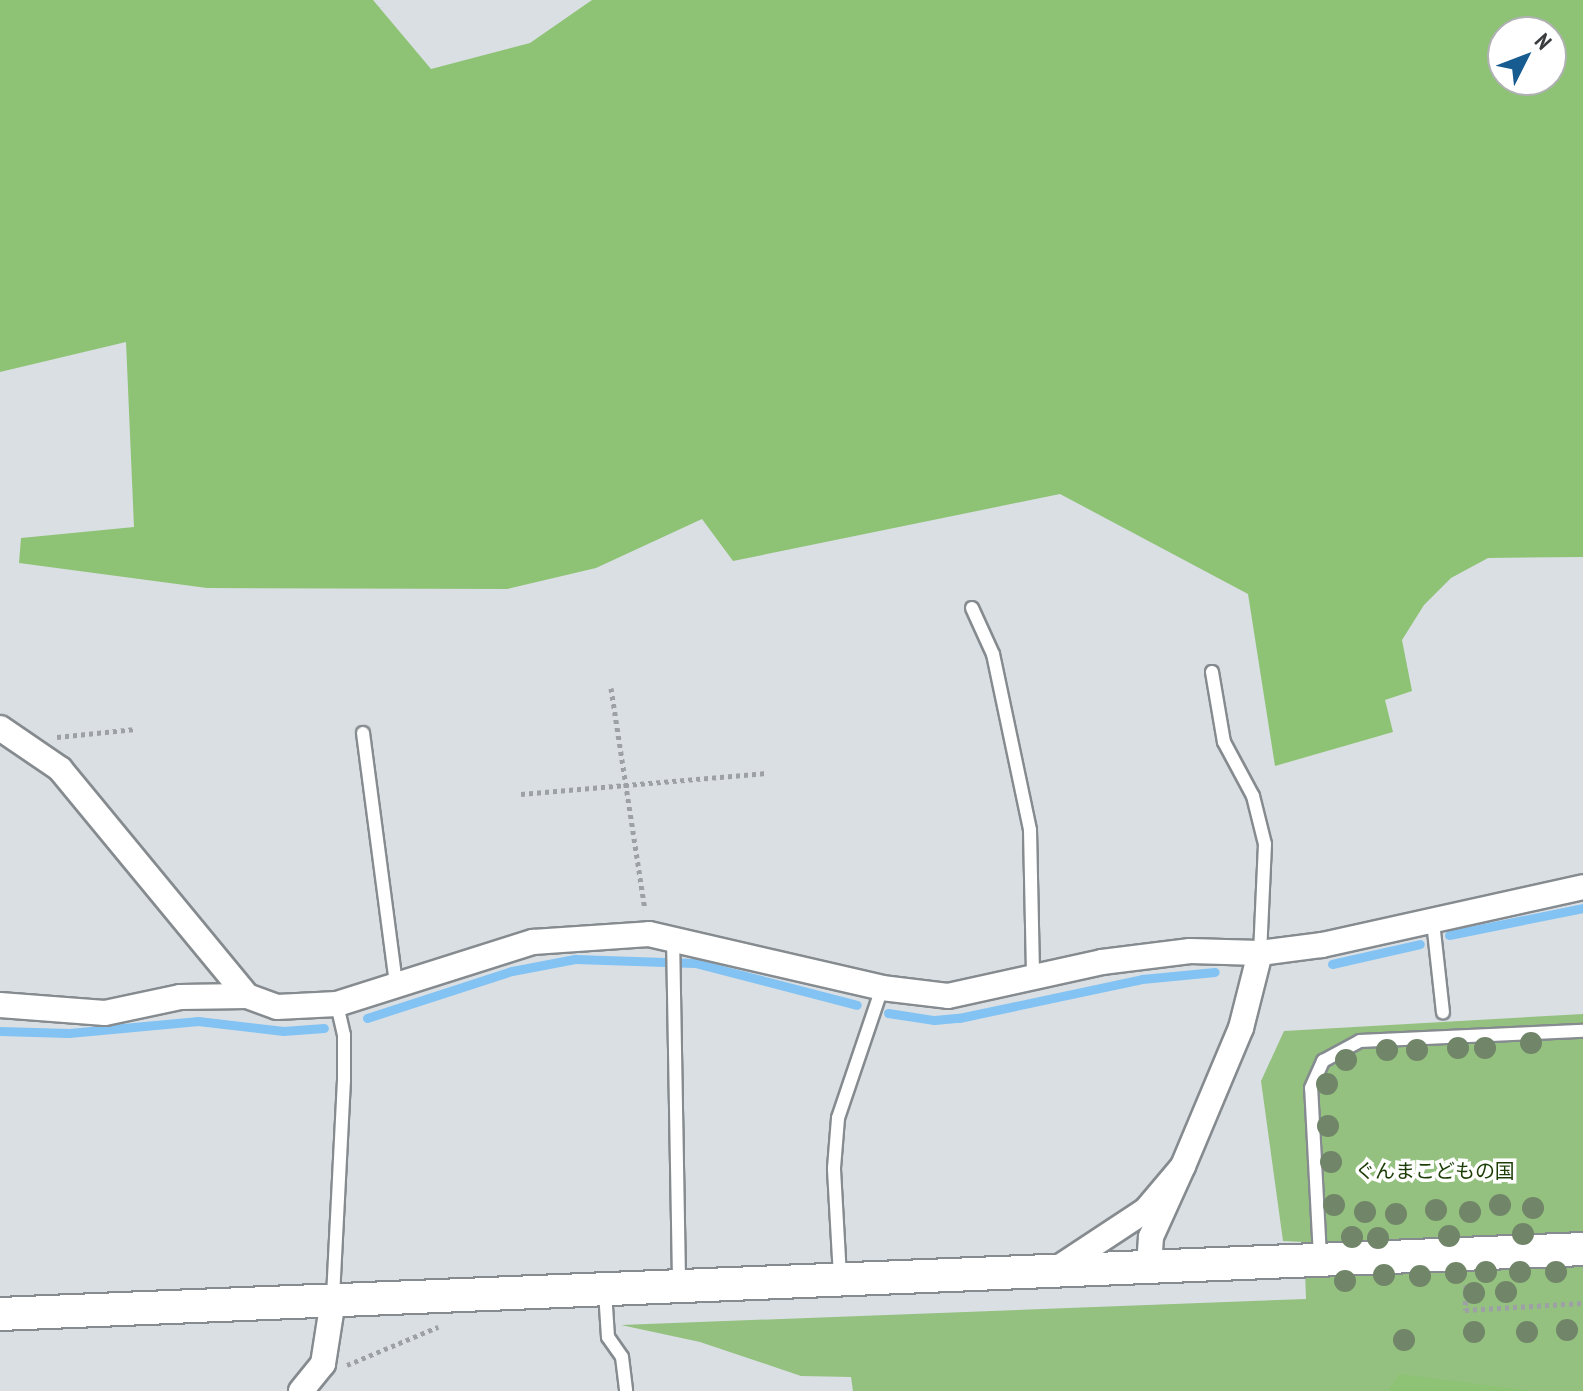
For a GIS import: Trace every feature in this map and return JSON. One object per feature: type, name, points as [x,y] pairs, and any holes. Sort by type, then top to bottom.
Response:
[{"type":"street","points":[[0,728],[24,740],[60,769],[247,996]]},
{"type":"street","points":[[0,1005],[105,1013],[180,997],[247,996],[277,1007],[337,1004],[533,942],[661,935],[882,988],[948,996],[1033,975],[1190,951],[1260,953],[1433,922],[1583,887]]},
{"type":"street","points":[[1149,1269],[1151,1237],[1241,1028],[1260,953]]},
{"type":"street","points":[[1050,1273],[1146,1210],[1183,1166]]},
{"type":"street","points":[[0,1314],[840,1282],[1583,1249]]},
{"type":"street","points":[[308,1384],[323,1364],[333,1300]]},
{"type":"lane","points":[[972,608],[993,654],[1030,830],[1033,975]]},
{"type":"lane","points":[[1212,672],[1224,742],[1253,796],[1263,831],[1260,953]]},
{"type":"lane","points":[[363,733],[396,984]]},
{"type":"lane","points":[[1433,922],[1443,1012]]},
{"type":"lane","points":[[661,935],[680,1288]]},
{"type":"lane","points":[[840,1282],[834,1168],[838,1118],[882,988]]},
{"type":"lane","points":[[333,1300],[344,1065],[337,1004]]},
{"type":"lane","points":[[1320,1262],[1311,1088],[1323,1061],[1360,1041],[1583,1031]]},
{"type":"lane","points":[[605,1291],[608,1337],[622,1357],[626,1391]]},
{"type":"path","points":[[611,688],[627,781],[661,935]]},
{"type":"path","points":[[24,740],[136,729]]},
{"type":"path","points":[[521,794],[627,781],[766,773]]},
{"type":"path","points":[[1466,1285],[1465,1310],[1583,1303]]},
{"type":"path","points":[[308,1384],[446,1324]]},
{"type":"green space","points":[[0,0],[373,0],[431,69],[530,43],[592,0],[1583,0],[1583,557],[1488,558],[1451,578],[1424,605],[1402,640],[1412,691],[1385,700],[1393,732],[1275,766],[1248,594],[1060,494],[733,561],[702,519],[596,568],[507,589],[207,588],[19,563],[21,538],[134,527],[126,342],[0,372]]},
{"type":"green space","name":"ぐんまこどもの国","points":[[1583,1014],[1583,1391],[853,1391],[851,1377],[801,1376],[700,1342],[621,1325],[1306,1299],[1304,1242],[1283,1241],[1261,1081],[1284,1031]]},
{"type":"green space","points":[[1399,1374],[1531,1391],[1388,1391]]},
{"type":"waterway","points":[[1449,935],[1583,908]]},
{"type":"waterway","points":[[1332,964],[1420,944]]},
{"type":"waterway","points":[[367,1018],[512,971],[575,959],[695,963],[857,1005]]},
{"type":"waterway","points":[[888,1013],[934,1020],[959,1018],[1142,979],[1215,972]]},
{"type":"waterway","points":[[0,1031],[69,1033],[198,1021],[283,1031],[324,1028]]}]
